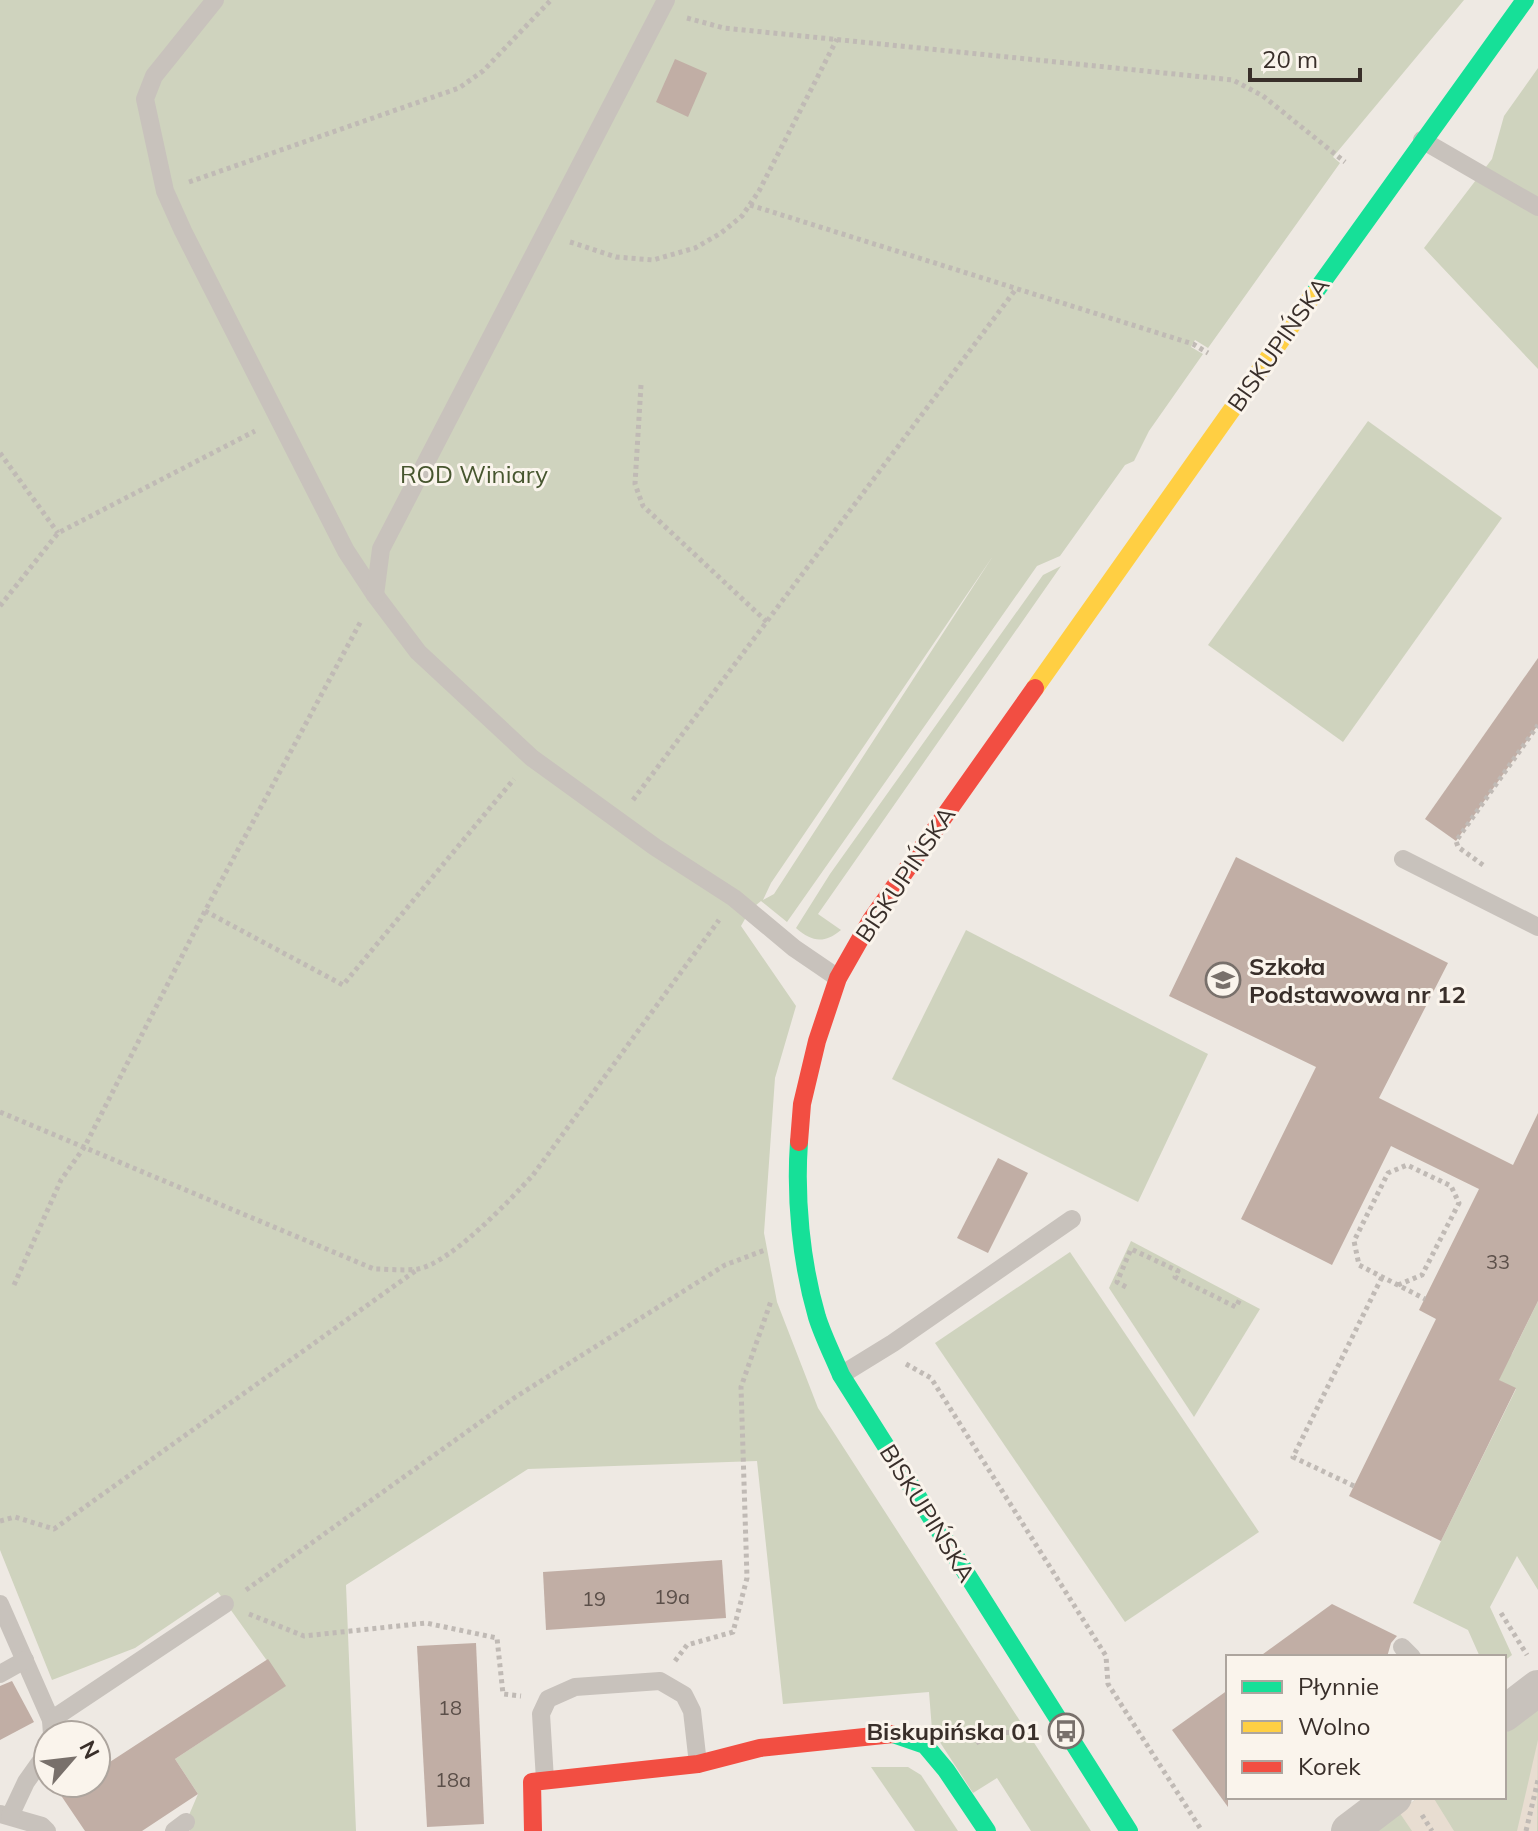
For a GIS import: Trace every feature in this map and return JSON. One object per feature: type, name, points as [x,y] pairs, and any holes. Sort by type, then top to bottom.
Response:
[{"type":"street","name":"BISKUPIŃSKA","points":[[1129,1831],[841,1375],[817,1317],[802,1240],[796,1180],[802,1104],[817,1041],[838,978],[871,920],[1422,140],[1525,0]]},
{"type":"street","points":[[1506,1711],[1534,1673]]},
{"type":"street","points":[[533,1831],[532,1782],[698,1764],[760,1748],[893,1734],[925,1745],[946,1770],[987,1831]]},
{"type":"street","points":[[1349,1831],[1391,1799]]},
{"type":"lane","points":[[215,0],[154,76],[145,99],[165,191],[346,551],[418,652],[532,758],[734,898],[794,948],[838,978]]},
{"type":"lane","points":[[375,595],[381,549],[664,4]]},
{"type":"lane","points":[[1422,140],[1538,207]]},
{"type":"lane","points":[[1403,859],[1538,927]]},
{"type":"lane","points":[[841,1375],[1072,1219]]},
{"type":"lane","points":[[0,1604],[48,1719]]},
{"type":"lane","points":[[65,1719],[225,1604]]},
{"type":"lane","points":[[0,1674],[25,1660]]},
{"type":"lane","points":[[545,1780],[541,1714],[548,1699],[575,1687],[660,1681],[684,1695],[692,1711],[698,1764]]},
{"type":"lane","points":[[32,1774],[5,1815],[42,1826],[47,1831]]},
{"type":"path","points":[[165,191],[459,88],[483,71],[551,0]]},
{"type":"path","points":[[664,4],[681,17],[724,28],[1233,80],[1263,96],[1345,162]]},
{"type":"path","points":[[545,233],[616,257],[653,260],[695,248],[721,233],[742,216],[759,191],[837,39]]},
{"type":"path","points":[[750,205],[1193,344],[1208,353]]},
{"type":"path","points":[[618,820],[1016,289]]},
{"type":"path","points":[[641,385],[635,484],[643,506],[767,622]]},
{"type":"path","points":[[0,606],[58,533],[277,419]]},
{"type":"path","points":[[0,453],[58,533]]},
{"type":"path","points":[[14,1285],[61,1180],[85,1146],[205,911],[375,595]]},
{"type":"path","points":[[1458,847],[1456,841],[1538,725]]},
{"type":"path","points":[[205,911],[343,985],[532,758]]},
{"type":"path","points":[[0,1521],[15,1517],[54,1529],[419,1268],[455,1249],[500,1210],[533,1175],[734,898]]},
{"type":"path","points":[[0,1112],[374,1269],[419,1268]]},
{"type":"path","points":[[1398,1285],[1422,1275],[1459,1203],[1451,1186],[1407,1165],[1388,1173],[1354,1241],[1359,1265],[1425,1299]]},
{"type":"path","points":[[225,1604],[514,1398],[593,1348],[725,1265],[778,1245],[802,1240]]},
{"type":"path","points":[[1126,1287],[1117,1282],[1131,1249],[1178,1271],[1175,1277],[1236,1307],[1240,1299]]},
{"type":"path","points":[[1354,1486],[1293,1457],[1382,1277]]},
{"type":"path","points":[[660,1681],[687,1645],[733,1632],[747,1578],[741,1387],[776,1287]]},
{"type":"path","points":[[881,1350],[931,1378],[1106,1656],[1108,1684],[1202,1831]]},
{"type":"path","points":[[225,1604],[304,1636],[426,1623],[497,1638],[503,1694],[548,1699]]},
{"type":"path","points":[[1501,1613],[1534,1673]]},
{"type":"path","points":[[946,1770],[980,1739],[995,1732],[1028,1735]]},
{"type":"path","points":[[1526,1831],[1538,1780]]},
{"type":"green space","name":"ROD Winiary","points":[[0,0],[1464,0],[1333,157],[1340,163],[1208,348],[1195,340],[1191,347],[1203,354],[1149,431],[1134,461],[1125,465],[1060,556],[1037,566],[787,922],[761,901],[750,910],[741,926],[796,1006],[775,1078],[764,1233],[777,1302],[818,1408],[1091,1831],[1031,1831],[997,1778],[973,1793],[932,1730],[929,1692],[783,1704],[757,1461],[528,1469],[346,1585],[356,1831],[190,1831],[186,1822],[198,1794],[175,1759],[285,1686],[218,1592],[135,1648],[52,1680],[0,1550]],"holes":[[[993,556],[774,894],[763,900],[771,883]]]},
{"type":"green space","points":[[1538,68],[1538,369],[1424,248],[1492,159],[1504,116]]},
{"type":"green space","points":[[1368,421],[1502,518],[1343,742],[1208,645]]},
{"type":"green space","points":[[1061,566],[818,914],[841,930],[829,938],[818,940],[802,933],[796,928],[830,874],[1043,575]]},
{"type":"green space","points":[[966,930],[1208,1054],[1138,1202],[892,1079]]},
{"type":"green space","points":[[1131,1241],[1260,1309],[1194,1417],[1109,1288]]},
{"type":"green space","points":[[1070,1252],[1259,1532],[1125,1622],[935,1343]]},
{"type":"green space","points":[[1538,1301],[1538,1590],[1517,1556],[1490,1607],[1512,1655],[1506,1660],[1506,1655],[1479,1655],[1468,1630],[1413,1603],[1516,1389],[1484,1373],[1512,1354]]},
{"type":"green space","points":[[1538,1708],[1538,1831],[1374,1831],[1416,1799],[1506,1799],[1506,1732]]},
{"type":"green space","points":[[871,1767],[908,1767],[921,1775],[958,1831],[915,1831]]},
{"type":"shaded area","points":[[1538,1740],[1537,1831],[1517,1831]]},
{"type":"shaded area","points":[[1416,1799],[1434,1799],[1454,1831],[1412,1831],[1399,1812]]},
{"type":"building","points":[[675,59],[707,73],[688,117],[656,102]]},
{"type":"building","points":[[1538,658],[1538,725],[1456,841],[1425,819]]},
{"type":"building","points":[[1236,857],[1448,963],[1379,1098],[1513,1165],[1538,1113],[1538,1301],[1499,1380],[1516,1388],[1441,1541],[1349,1496],[1436,1319],[1419,1310],[1479,1189],[1391,1146],[1332,1265],[1241,1219],[1316,1067],[1169,996]]},
{"type":"building","points":[[998,1158],[1028,1173],[988,1253],[957,1238]]},
{"type":"building","points":[[722,1560],[726,1618],[546,1630],[543,1572]]},
{"type":"building","points":[[1332,1604],[1397,1636],[1388,1655],[1262,1655]]},
{"type":"building","points":[[476,1643],[484,1824],[427,1827],[417,1646]]},
{"type":"building","points":[[268,1659],[286,1686],[175,1759],[198,1794],[142,1831],[85,1831],[63,1799],[112,1799],[112,1761]]},
{"type":"building","points":[[12,1681],[32,1719],[32,1723],[0,1740],[0,1686]]},
{"type":"building","points":[[1226,1691],[1228,1807],[1172,1730]]},
{"type":"traffic: fast","points":[[1313,295],[1525,0]]},
{"type":"traffic: fast","points":[[799,1142],[803,1252],[819,1324],[841,1375],[1129,1831]]},
{"type":"traffic: fast","points":[[893,1734],[925,1745],[946,1770],[987,1831]]},
{"type":"traffic: slow","points":[[1035,688],[1313,295]]},
{"type":"traffic: jam","points":[[799,1142],[802,1104],[817,1041],[838,978],[871,920],[1035,688]]},
{"type":"traffic: jam","points":[[533,1831],[532,1782],[698,1764],[760,1748],[893,1734]]},
{"type":"place","name":"Szkoła Podstawowa nr 12","points":[[1223,980]]},
{"type":"place","name":"Biskupińska 01","points":[[1066,1731]]}]
